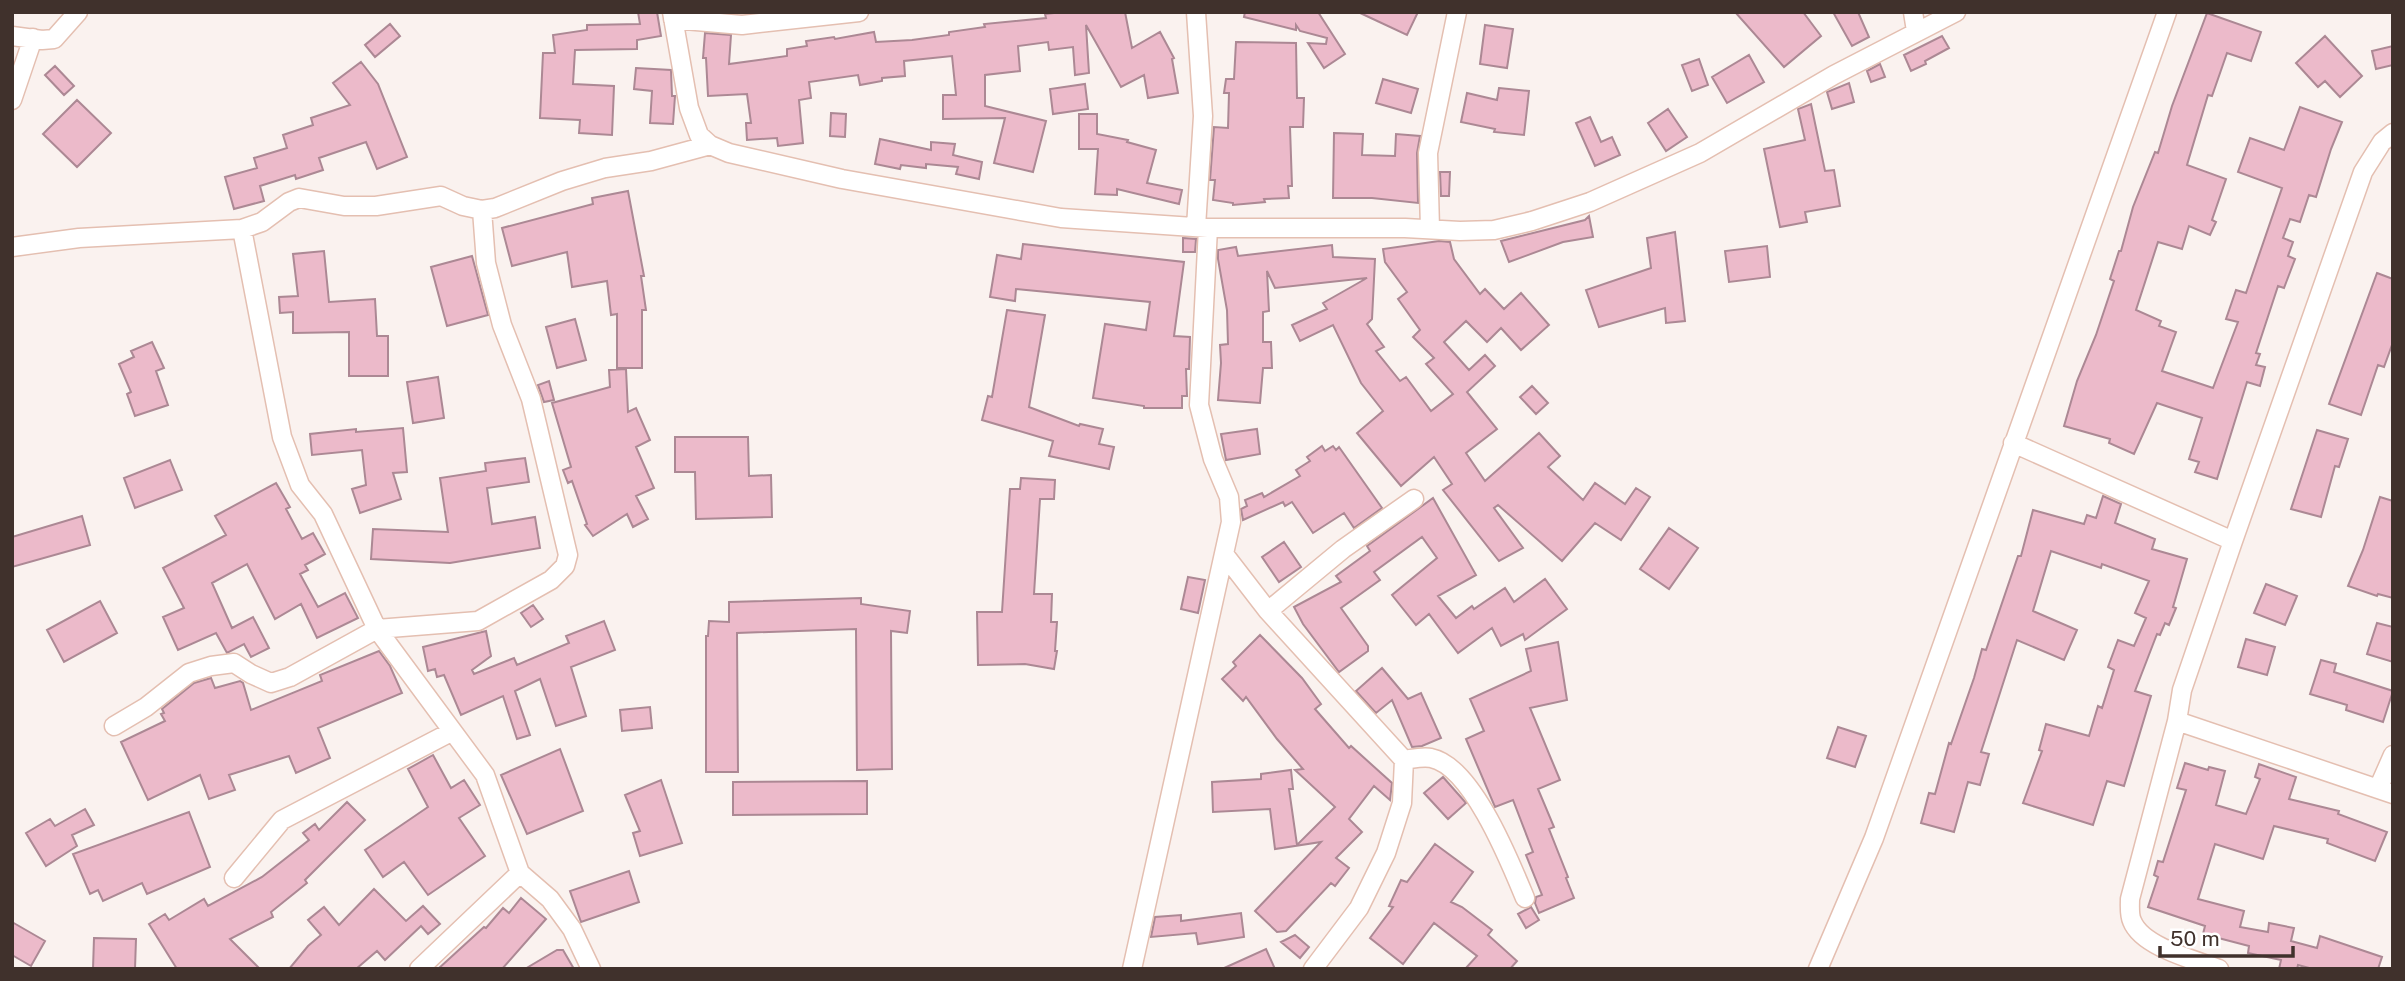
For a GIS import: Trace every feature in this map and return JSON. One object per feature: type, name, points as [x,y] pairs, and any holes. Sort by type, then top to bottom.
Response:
[{"type":"street","points":[[12,36],[54,39],[78,12]]},
{"type":"street","points":[[859,12],[742,25],[673,16],[689,108],[699,135],[710,145],[729,153],[842,178],[1061,218],[1202,228],[1494,230],[1590,202],[1700,153],[1834,75],[1956,12]]},
{"type":"street","points":[[1132,969],[1231,522],[1229,497],[1213,459],[1199,405],[1203,116],[1196,12]]},
{"type":"street","points":[[1430,229],[1428,153],[1457,12]]},
{"type":"street","points":[[1913,12],[1916,31]]},
{"type":"street","points":[[1818,969],[1874,838],[2167,12]]},
{"type":"street","points":[[12,100],[33,38]]},
{"type":"street","points":[[2219,969],[2164,948],[2144,937],[2132,921],[2130,898],[2177,721],[2182,690],[2233,541],[2363,172],[2382,142],[2393,133]]},
{"type":"street","points":[[12,247],[79,238],[242,229],[262,222],[299,198],[344,206],[376,206],[441,196],[482,211],[605,168],[651,161],[710,145]]},
{"type":"street","points":[[114,726],[146,707],[188,673],[234,663],[271,683],[290,677],[377,629],[478,621],[551,580],[565,566],[568,555],[531,399],[499,313],[486,264],[482,211]]},
{"type":"street","points":[[242,229],[282,437],[300,485],[323,514],[377,629],[485,775],[520,873],[550,899],[572,929],[591,969]]},
{"type":"street","points":[[2013,443],[2233,541]]},
{"type":"street","points":[[1268,611],[1343,549],[1414,499]]},
{"type":"street","points":[[1224,554],[1268,611],[1404,760],[1402,803],[1386,853],[1359,908],[1312,969]]},
{"type":"street","points":[[2177,721],[2385,792],[2393,755]]},
{"type":"street","points":[[234,878],[282,820],[452,732]]},
{"type":"street","points":[[1404,760],[1429,757],[1445,763],[1463,780],[1482,808],[1525,898]]},
{"type":"street","points":[[419,969],[520,873]]},
{"type":"building","points":[[638,12],[657,12],[661,36],[637,40],[637,49],[575,50],[573,84],[614,86],[612,135],[579,133],[580,120],[540,118],[543,53],[555,53],[553,35],[587,30],[587,25],[640,24]]},
{"type":"building","points":[[1125,12],[1132,48],[1160,32],[1174,58],[1172,59],[1178,93],[1148,98],[1144,75],[1121,87],[1086,25],[1089,73],[1075,75],[1073,47],[1049,50],[1048,42],[1018,46],[1020,71],[985,75],[985,106],[1046,121],[1033,172],[994,163],[1005,118],[943,119],[943,95],[956,95],[952,56],[904,61],[905,76],[882,78],[882,81],[860,85],[858,75],[809,82],[811,98],[799,100],[803,143],[778,146],[777,138],[747,140],[746,123],[751,123],[747,94],[708,96],[706,58],[703,58],[705,33],[731,35],[729,64],[787,56],[787,49],[807,46],[806,41],[874,32],[876,42],[912,40],[985,27],[984,24],[1046,18],[1045,14]]},
{"type":"building","points":[[1245,12],[1318,12],[1345,54],[1324,68],[1308,43],[1326,44],[1327,38],[1300,31],[1296,25],[1296,30],[1244,17]]},
{"type":"building","points":[[1358,12],[1418,12],[1407,35]]},
{"type":"building","points":[[1735,12],[1803,12],[1821,36],[1784,67]]},
{"type":"building","points":[[1833,12],[1858,12],[1869,37],[1852,46]]},
{"type":"building","points":[[2207,13],[2261,32],[2251,61],[2227,53],[2212,96],[2208,95],[2187,165],[2226,179],[2212,220],[2216,222],[2210,235],[2189,226],[2182,249],[2158,242],[2136,310],[2161,321],[2159,326],[2176,332],[2162,371],[2213,388],[2238,322],[2226,319],[2236,290],[2246,293],[2282,188],[2238,172],[2250,138],[2284,150],[2300,107],[2342,122],[2316,197],[2309,195],[2300,222],[2290,219],[2283,238],[2293,242],[2288,256],[2295,259],[2284,288],[2278,286],[2256,353],[2260,354],[2256,365],[2265,367],[2260,386],[2247,382],[2217,479],[2195,472],[2199,462],[2189,459],[2202,418],[2157,403],[2134,454],[2109,443],[2110,439],[2064,426],[2077,381],[2114,281],[2110,279],[2133,207],[2155,152],[2158,153],[2172,106]]},
{"type":"building","points":[[390,24],[400,36],[375,57],[365,45]]},
{"type":"building","points":[[1485,25],[1513,29],[1507,68],[1480,64]]},
{"type":"building","points":[[1942,36],[1949,48],[1911,71],[1904,55]]},
{"type":"building","points":[[2325,36],[2362,76],[2340,97],[2325,81],[2318,87],[2296,63]]},
{"type":"building","points":[[1236,42],[1296,43],[1297,98],[1304,98],[1303,127],[1290,127],[1292,186],[1288,186],[1289,198],[1264,199],[1265,202],[1233,205],[1213,200],[1215,180],[1210,180],[1214,127],[1228,128],[1229,93],[1224,93],[1226,79],[1234,79]]},
{"type":"building","points":[[2393,46],[2393,65],[2376,69],[2372,51]]},
{"type":"building","points":[[1749,55],[1764,82],[1727,103],[1712,77]]},
{"type":"building","points":[[1699,59],[1708,85],[1692,91],[1682,65]]},
{"type":"building","points":[[361,62],[378,84],[407,157],[377,169],[366,142],[319,158],[323,170],[260,186],[264,201],[234,209],[225,177],[257,168],[254,158],[287,148],[283,135],[313,125],[311,118],[350,105],[333,83]]},
{"type":"building","points":[[1880,64],[1885,77],[1871,82],[1867,71]]},
{"type":"building","points":[[55,66],[74,86],[64,95],[45,75]]},
{"type":"building","points":[[636,68],[671,70],[672,96],[675,96],[673,124],[650,123],[652,91],[634,89]]},
{"type":"building","points":[[1383,79],[1418,89],[1411,113],[1376,103]]},
{"type":"building","points":[[1849,83],[1854,102],[1832,109],[1827,92]]},
{"type":"building","points":[[1085,84],[1088,109],[1053,114],[1050,89]]},
{"type":"building","points":[[1499,88],[1529,91],[1524,135],[1494,132],[1495,129],[1461,122],[1467,93],[1497,100]]},
{"type":"building","points":[[77,100],[111,133],[77,167],[43,134]]},
{"type":"building","points":[[1811,104],[1825,171],[1834,170],[1840,206],[1805,212],[1807,222],[1780,227],[1764,149],[1805,140],[1798,109]]},
{"type":"building","points":[[1668,109],[1687,137],[1666,151],[1648,123]]},
{"type":"building","points":[[831,113],[846,114],[845,137],[830,136]]},
{"type":"building","points":[[1079,114],[1097,114],[1097,134],[1128,140],[1127,142],[1156,150],[1147,183],[1182,190],[1179,204],[1117,189],[1117,195],[1095,194],[1098,149],[1079,149]]},
{"type":"building","points":[[1590,117],[1601,142],[1612,137],[1620,155],[1595,166],[1576,123]]},
{"type":"building","points":[[1334,133],[1363,134],[1362,155],[1395,156],[1396,134],[1420,136],[1417,153],[1418,203],[1372,198],[1333,198]]},
{"type":"building","points":[[880,139],[931,150],[931,142],[955,144],[953,155],[982,162],[979,179],[956,174],[958,167],[926,164],[926,168],[901,165],[900,169],[875,164]]},
{"type":"building","points":[[1440,172],[1450,172],[1449,196],[1441,196]]},
{"type":"building","points":[[628,191],[644,276],[641,276],[646,310],[642,310],[642,368],[617,368],[617,314],[611,315],[607,281],[572,287],[567,252],[512,266],[502,228],[593,204],[592,198]]},
{"type":"building","points":[[1589,216],[1593,237],[1563,242],[1509,262],[1501,241],[1585,220]]},
{"type":"building","points":[[1675,232],[1685,321],[1666,323],[1665,308],[1599,327],[1586,290],[1651,268],[1647,238]]},
{"type":"building","points":[[1183,238],[1196,239],[1195,252],[1183,252]]},
{"type":"building","points":[[1439,241],[1450,242],[1454,259],[1480,294],[1485,289],[1504,309],[1521,293],[1549,325],[1521,350],[1501,328],[1487,342],[1466,321],[1444,342],[1469,370],[1485,355],[1495,366],[1467,392],[1497,429],[1466,453],[1485,481],[1539,433],[1560,456],[1548,467],[1583,500],[1595,483],[1625,504],[1636,488],[1650,497],[1621,540],[1595,523],[1562,561],[1498,505],[1494,508],[1523,548],[1499,561],[1443,490],[1452,484],[1434,457],[1401,486],[1357,433],[1383,411],[1361,383],[1333,325],[1300,341],[1292,325],[1327,309],[1323,303],[1367,278],[1275,288],[1267,271],[1269,311],[1263,312],[1263,342],[1271,342],[1272,368],[1263,368],[1260,403],[1218,400],[1220,345],[1228,344],[1227,310],[1218,250],[1236,247],[1238,256],[1332,245],[1333,257],[1375,259],[1372,319],[1367,324],[1384,347],[1376,351],[1400,381],[1406,377],[1431,411],[1453,394],[1426,364],[1434,358],[1413,337],[1420,330],[1398,299],[1407,292],[1385,262],[1383,249]]},
{"type":"building","points":[[1023,244],[1184,262],[1174,336],[1190,337],[1189,369],[1186,369],[1187,396],[1182,396],[1182,408],[1144,408],[1093,398],[1105,324],[1146,330],[1150,302],[1016,289],[1015,301],[990,297],[997,255],[1021,259]]},
{"type":"building","points":[[1767,246],[1770,277],[1729,282],[1725,251]]},
{"type":"building","points":[[324,251],[329,302],[375,299],[377,336],[388,336],[388,376],[349,376],[349,332],[293,333],[293,312],[280,313],[279,297],[298,296],[293,254]]},
{"type":"building","points":[[472,256],[488,315],[447,326],[431,267]]},
{"type":"building","points":[[2377,273],[2393,279],[2393,342],[2384,367],[2378,365],[2361,415],[2329,404]]},
{"type":"building","points":[[1007,310],[1045,315],[1029,407],[1079,426],[1080,424],[1103,429],[1099,444],[1114,447],[1109,469],[1049,456],[1053,441],[982,420],[988,396],[992,397]]},
{"type":"building","points":[[575,319],[586,360],[557,368],[546,327]]},
{"type":"building","points":[[152,342],[164,368],[156,371],[168,405],[135,416],[127,394],[131,392],[119,364],[134,357],[131,351]]},
{"type":"building","points":[[626,369],[628,412],[636,408],[650,440],[636,447],[654,488],[636,496],[648,519],[633,527],[627,514],[593,536],[585,525],[587,524],[572,481],[568,483],[563,470],[571,467],[552,403],[610,387],[609,370]]},
{"type":"building","points":[[438,377],[444,418],[413,423],[407,382]]},
{"type":"building","points":[[549,381],[554,400],[544,402],[538,385]]},
{"type":"building","points":[[1532,386],[1548,403],[1536,414],[1520,397]]},
{"type":"building","points":[[403,428],[407,472],[393,473],[401,499],[360,513],[352,489],[366,485],[362,450],[312,455],[310,434]]},
{"type":"building","points":[[1257,429],[1260,454],[1226,460],[1221,434]]},
{"type":"building","points":[[2317,430],[2348,439],[2339,467],[2335,466],[2321,517],[2291,509]]},
{"type":"building","points":[[675,437],[748,437],[749,476],[771,475],[772,517],[696,519],[695,472],[675,472]]},
{"type":"building","points":[[1322,446],[1325,451],[1333,446],[1336,450],[1339,447],[1382,508],[1354,528],[1344,513],[1313,533],[1292,502],[1285,506],[1283,502],[1243,520],[1241,509],[1247,506],[1245,500],[1262,493],[1264,497],[1300,476],[1296,470],[1310,461],[1307,457]]},
{"type":"building","points":[[525,458],[529,482],[487,488],[492,524],[535,517],[540,548],[450,563],[371,559],[373,529],[448,532],[440,478],[486,471],[485,463]]},
{"type":"building","points":[[170,460],[182,490],[135,508],[124,478]]},
{"type":"building","points":[[1021,478],[1055,480],[1054,499],[1040,499],[1034,594],[1052,594],[1051,622],[1057,622],[1054,669],[1025,664],[978,665],[977,612],[1002,612],[1010,489],[1020,489]]},
{"type":"building","points":[[276,483],[290,507],[286,509],[302,539],[313,533],[325,554],[305,565],[308,570],[300,574],[318,607],[345,593],[358,618],[317,638],[301,604],[275,619],[247,564],[212,583],[232,628],[253,617],[269,648],[251,657],[244,644],[227,653],[216,633],[178,650],[163,617],[184,608],[163,568],[226,535],[215,516]]},
{"type":"building","points":[[2103,496],[2121,504],[2115,523],[2155,539],[2152,549],[2187,559],[2173,607],[2176,608],[2169,625],[2165,623],[2160,635],[2157,634],[2135,691],[2151,696],[2124,786],[2107,781],[2093,825],[2023,803],[2042,751],[2039,750],[2046,724],[2089,736],[2098,706],[2102,708],[2114,670],[2108,667],[2118,640],[2134,646],[2146,618],[2135,613],[2149,581],[2102,564],[2101,568],[2051,551],[2033,611],[2077,630],[2064,660],[2017,640],[1981,752],[1989,754],[1980,785],[1968,782],[1954,832],[1921,823],[1929,793],[1935,794],[1949,743],[1951,744],[1982,649],[1986,650],[2018,556],[2021,556],[2033,510],[2084,524],[2087,515],[2096,518]]},
{"type":"building","points":[[2380,497],[2393,501],[2393,598],[2378,594],[2377,596],[2348,586]]},
{"type":"building","points":[[1433,498],[1476,575],[1438,596],[1456,618],[1505,588],[1514,602],[1545,579],[1567,609],[1525,640],[1523,634],[1501,646],[1492,628],[1458,653],[1429,614],[1416,625],[1392,595],[1437,558],[1422,537],[1374,572],[1380,580],[1341,608],[1368,646],[1368,651],[1339,672],[1303,624],[1294,607],[1341,582],[1336,576],[1370,551],[1367,546]]},
{"type":"building","points":[[82,516],[90,545],[12,567],[12,537]]},
{"type":"building","points":[[1669,528],[1698,548],[1669,589],[1640,569]]},
{"type":"building","points":[[1284,542],[1301,567],[1279,582],[1262,557]]},
{"type":"building","points":[[1188,577],[1205,580],[1198,613],[1181,609]]},
{"type":"building","points":[[2266,584],[2297,596],[2285,625],[2254,613]]},
{"type":"building","points":[[861,598],[861,604],[910,611],[907,633],[891,631],[892,769],[857,770],[856,629],[737,633],[738,772],[706,772],[706,636],[709,621],[729,622],[729,602]]},
{"type":"building","points":[[100,601],[117,633],[64,662],[47,630]]},
{"type":"building","points":[[533,605],[543,619],[531,627],[521,613]]},
{"type":"building","points":[[604,621],[615,650],[571,667],[586,716],[556,726],[540,679],[515,691],[530,735],[517,739],[503,696],[461,715],[444,675],[437,677],[435,669],[428,671],[423,647],[486,631],[491,656],[472,670],[474,674],[514,658],[517,665],[569,643],[566,636]]},
{"type":"building","points":[[2377,623],[2393,627],[2393,662],[2367,654]]},
{"type":"building","points":[[1260,635],[1302,678],[1321,704],[1315,709],[1349,748],[1351,746],[1392,783],[1390,800],[1374,786],[1349,819],[1362,832],[1336,858],[1349,868],[1335,886],[1331,883],[1286,931],[1277,932],[1255,911],[1321,842],[1275,849],[1270,809],[1213,812],[1212,782],[1261,779],[1261,774],[1291,770],[1293,789],[1289,789],[1297,845],[1335,807],[1295,770],[1303,769],[1246,697],[1243,701],[1222,679],[1236,666],[1233,662]]},
{"type":"building","points":[[2246,639],[2275,647],[2267,675],[2238,667]]},
{"type":"building","points":[[1558,642],[1567,700],[1530,708],[1560,780],[1538,789],[1554,827],[1549,829],[1574,898],[1539,913],[1536,897],[1542,895],[1526,855],[1533,852],[1513,800],[1495,807],[1466,739],[1484,731],[1470,699],[1531,671],[1526,649]]},
{"type":"building","points":[[379,651],[390,666],[402,693],[318,728],[330,758],[296,773],[289,756],[229,775],[235,790],[209,799],[200,775],[148,800],[121,742],[165,721],[161,714],[164,713],[162,709],[194,683],[211,678],[215,688],[240,681],[251,710],[322,681],[320,675]]},
{"type":"building","points":[[2321,660],[2336,664],[2334,672],[2393,691],[2383,722],[2346,710],[2347,705],[2310,694]]},
{"type":"building","points":[[1382,668],[1408,699],[1421,693],[1441,738],[1412,747],[1392,700],[1376,713],[1356,691]]},
{"type":"building","points":[[650,707],[652,728],[622,731],[620,710]]},
{"type":"building","points":[[1838,727],[1866,736],[1855,767],[1827,758]]},
{"type":"building","points":[[560,749],[583,811],[527,834],[501,775]]},
{"type":"building","points":[[433,755],[451,788],[464,780],[480,805],[459,818],[485,856],[428,895],[404,862],[383,877],[365,850],[428,807],[408,769]]},
{"type":"building","points":[[2185,763],[2208,770],[2209,767],[2225,771],[2216,805],[2246,814],[2260,779],[2255,777],[2259,764],[2296,777],[2289,799],[2339,811],[2338,814],[2387,832],[2375,861],[2327,843],[2328,839],[2274,826],[2263,859],[2215,844],[2198,899],[2244,911],[2240,927],[2268,932],[2269,923],[2294,928],[2291,941],[2317,948],[2320,936],[2382,957],[2378,969],[2313,969],[2298,965],[2297,969],[2279,969],[2281,960],[2248,953],[2249,946],[2203,934],[2205,926],[2148,907],[2158,877],[2154,875],[2158,861],[2163,862],[2186,790],[2177,788]]},
{"type":"building","points":[[1443,777],[1466,803],[1448,819],[1424,793]]},
{"type":"building","points":[[661,780],[682,843],[640,856],[633,833],[640,831],[625,795]]},
{"type":"building","points":[[867,781],[867,814],[733,815],[733,782]]},
{"type":"building","points":[[347,802],[365,820],[305,880],[307,883],[271,912],[273,917],[230,939],[260,969],[177,969],[149,924],[165,914],[169,920],[204,899],[208,906],[262,877],[309,840],[303,833],[315,824],[319,830]]},
{"type":"building","points":[[85,809],[94,825],[72,835],[77,846],[46,866],[26,833],[50,819],[55,826]]},
{"type":"building","points":[[189,812],[210,867],[147,894],[142,883],[103,901],[98,890],[90,894],[73,854]]},
{"type":"building","points":[[1435,844],[1473,872],[1451,902],[1492,930],[1488,935],[1517,961],[1510,969],[1465,969],[1477,956],[1434,923],[1403,964],[1370,938],[1393,907],[1389,906],[1401,880],[1407,882]]},
{"type":"building","points":[[629,871],[639,902],[581,922],[570,891]]},
{"type":"building","points":[[374,889],[406,921],[423,906],[440,924],[428,934],[421,926],[385,960],[377,951],[356,969],[289,969],[321,935],[308,920],[324,907],[339,925]]},
{"type":"building","points":[[521,898],[546,919],[502,969],[438,969],[486,928],[503,908],[509,913]]},
{"type":"building","points":[[1531,907],[1539,920],[1526,928],[1518,914]]},
{"type":"building","points":[[1241,913],[1244,937],[1198,944],[1196,933],[1151,937],[1155,917],[1181,915],[1181,921]]},
{"type":"building","points":[[12,922],[45,941],[31,966],[12,955]]},
{"type":"building","points":[[1295,935],[1309,947],[1300,958],[1281,942]]},
{"type":"building","points":[[94,938],[136,939],[135,969],[93,969]]},
{"type":"building","points":[[1266,949],[1275,969],[1222,969]]},
{"type":"building","points":[[557,950],[563,950],[574,969],[525,969]]}]
